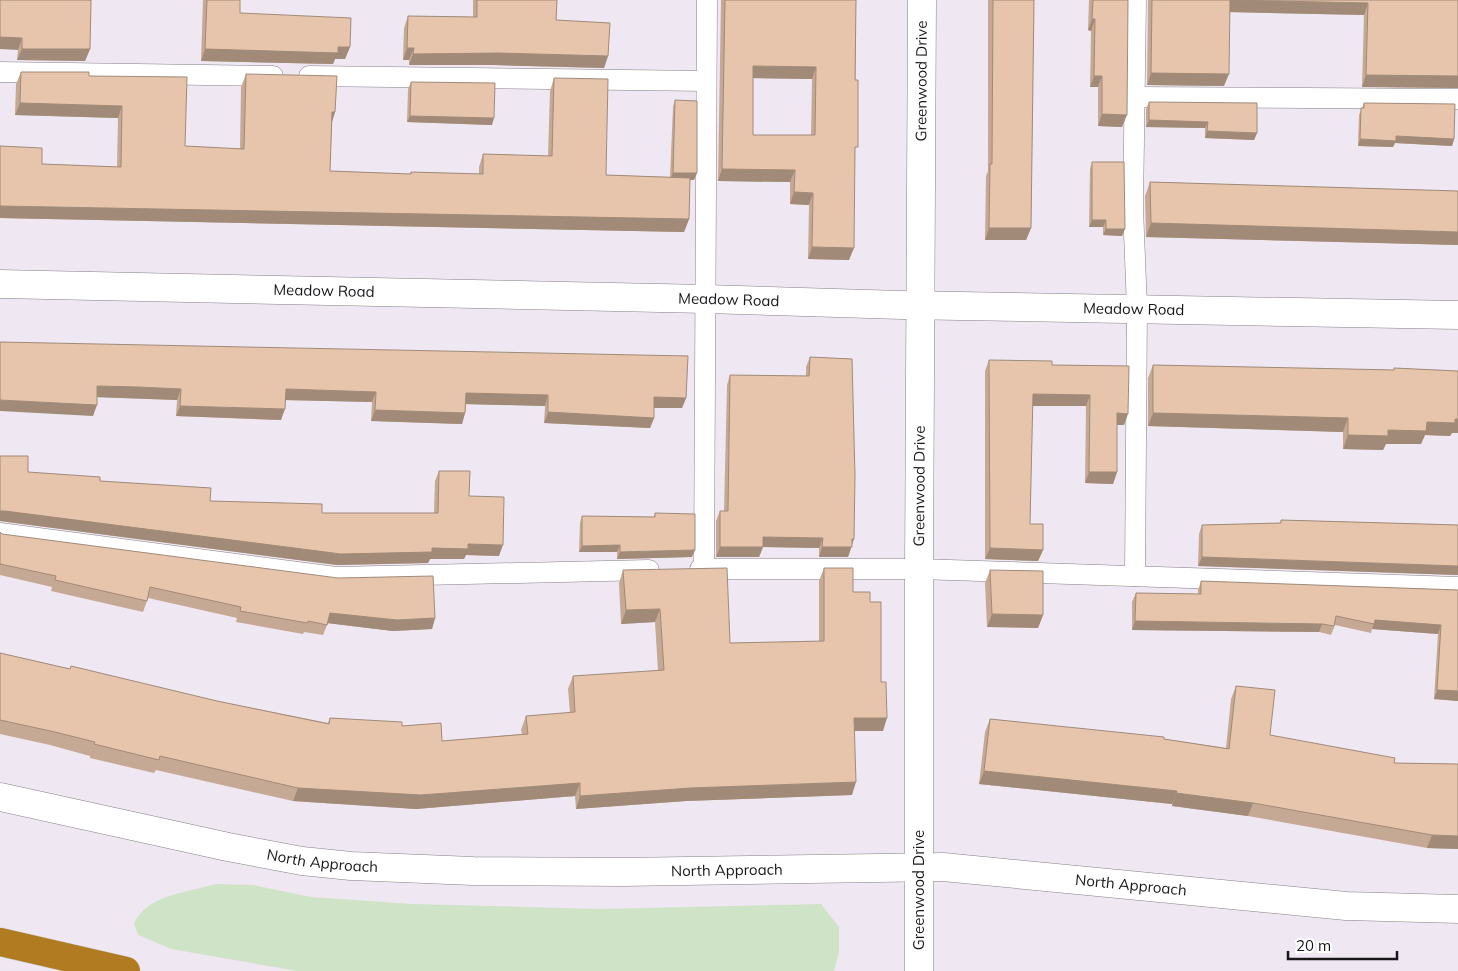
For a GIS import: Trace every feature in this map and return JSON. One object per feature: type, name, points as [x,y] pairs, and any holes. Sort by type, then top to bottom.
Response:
[{"type":"highway","points":[[0,942],[126,971]]},
{"type":"street","name":"Greenwood Drive","points":[[919,971],[922,0]]},
{"type":"street","name":"Meadow Road","points":[[0,284],[1458,315]]},
{"type":"street","name":"North Approach","points":[[0,797],[228,847],[302,861],[351,866],[473,871],[623,872],[919,866],[1346,906],[1458,909]]},
{"type":"lane","points":[[704,569],[707,0]]},
{"type":"lane","points":[[1135,576],[1137,308],[1133,208],[1136,0]]},
{"type":"lane","points":[[0,72],[706,81]]},
{"type":"lane","points":[[1136,97],[1458,99]]},
{"type":"lane","points":[[0,532],[336,577],[664,570]]},
{"type":"lane","points":[[684,569],[919,569],[1458,587]]},
{"type":"green space","points":[[216,884],[253,885],[311,897],[413,904],[600,909],[821,904],[839,927],[839,952],[834,971],[297,971],[171,949],[138,935],[134,924],[140,914],[148,907],[169,896]]},
{"type":"building","points":[[0,0],[91,0],[90,49],[22,49],[22,38],[0,37]]},
{"type":"building","points":[[207,0],[240,0],[240,13],[351,18],[350,47],[338,47],[338,53],[205,49]]},
{"type":"building","points":[[477,0],[557,0],[556,20],[610,23],[608,56],[498,53],[413,54],[414,48],[407,48],[408,16],[477,17]]},
{"type":"building","points":[[725,0],[856,0],[855,80],[858,80],[858,147],[855,147],[854,248],[812,247],[813,193],[794,192],[795,170],[722,169]],"holes":[[[753,66],[816,67],[815,135],[753,135]]]},
{"type":"building","points":[[993,0],[1034,0],[1031,228],[989,228],[990,164],[992,164]]},
{"type":"building","points":[[1093,0],[1128,0],[1127,115],[1102,114],[1102,76],[1094,76],[1095,19],[1092,19]]},
{"type":"building","points":[[1152,0],[1230,0],[1229,74],[1151,73]]},
{"type":"building","points":[[1230,0],[1458,0],[1458,76],[1366,75],[1368,3]]},
{"type":"building","points":[[21,72],[89,72],[89,76],[187,77],[185,146],[244,149],[246,74],[337,76],[335,112],[332,112],[330,171],[411,174],[411,172],[483,174],[483,154],[552,156],[554,78],[608,79],[606,175],[690,178],[689,219],[0,206],[0,146],[42,148],[42,164],[121,167],[122,106],[20,103]]},
{"type":"building","points":[[411,82],[495,83],[494,118],[410,116]]},
{"type":"building","points":[[675,100],[697,101],[697,173],[673,173]]},
{"type":"building","points":[[1149,102],[1257,103],[1257,133],[1207,131],[1208,122],[1149,120]]},
{"type":"building","points":[[1364,103],[1455,104],[1454,139],[1396,136],[1396,141],[1360,139],[1361,108],[1364,108]]},
{"type":"building","points":[[1092,162],[1124,162],[1125,229],[1106,229],[1106,220],[1092,220]]},
{"type":"building","points":[[1150,182],[1458,191],[1458,232],[1151,223]]},
{"type":"building","points":[[0,342],[688,356],[686,398],[654,397],[654,418],[548,412],[548,395],[466,393],[465,413],[375,410],[376,392],[286,389],[285,409],[180,406],[181,389],[138,387],[97,386],[97,405],[0,400]]},
{"type":"building","points":[[810,357],[852,359],[855,476],[854,539],[852,539],[852,547],[822,547],[823,538],[763,537],[763,547],[720,547],[720,511],[728,511],[730,375],[809,376]]},
{"type":"building","points":[[989,360],[1052,361],[1052,365],[1129,366],[1128,414],[1117,413],[1117,472],[1089,472],[1090,395],[1033,394],[1030,524],[1043,524],[1043,550],[990,548]]},
{"type":"building","points":[[1153,365],[1394,370],[1394,368],[1458,371],[1458,419],[1455,419],[1455,423],[1427,422],[1426,431],[1388,430],[1388,436],[1348,435],[1348,418],[1153,413]]},
{"type":"building","points":[[0,456],[28,456],[28,472],[100,477],[100,481],[211,488],[210,501],[322,504],[322,513],[438,513],[439,471],[470,471],[469,496],[504,497],[503,545],[468,544],[468,549],[432,548],[432,552],[341,554],[0,511]]},
{"type":"building","points":[[655,513],[695,514],[695,550],[620,552],[620,545],[582,546],[582,516],[655,517]]},
{"type":"building","points":[[1281,520],[1458,525],[1458,566],[1202,557],[1202,525],[1281,523]]},
{"type":"building","points":[[0,532],[2,534],[338,578],[433,576],[435,618],[397,620],[330,613],[327,625],[308,621],[307,623],[240,611],[241,607],[150,587],[147,601],[55,580],[56,576],[0,564]]},
{"type":"building","points":[[727,568],[730,643],[824,641],[824,568],[853,568],[853,592],[870,592],[870,602],[881,602],[881,682],[886,682],[887,718],[854,718],[856,782],[690,788],[580,796],[580,783],[421,795],[298,788],[160,756],[159,760],[94,744],[95,742],[0,720],[0,653],[70,669],[71,666],[217,701],[329,724],[330,718],[402,722],[402,726],[441,723],[442,741],[528,734],[526,716],[575,712],[573,676],[664,670],[660,609],[626,610],[623,570]]},
{"type":"building","points":[[990,570],[1043,571],[1043,615],[992,614]]},
{"type":"building","points":[[1201,581],[1458,590],[1458,691],[1437,690],[1441,625],[1375,620],[1374,624],[1336,616],[1334,626],[1322,624],[1135,621],[1136,593],[1201,594]]},
{"type":"building","points":[[1236,686],[1275,690],[1270,735],[1395,758],[1394,763],[1458,764],[1458,836],[1432,835],[1253,803],[1176,793],[1177,791],[984,771],[990,719],[1164,737],[1164,739],[1229,749]]}]
